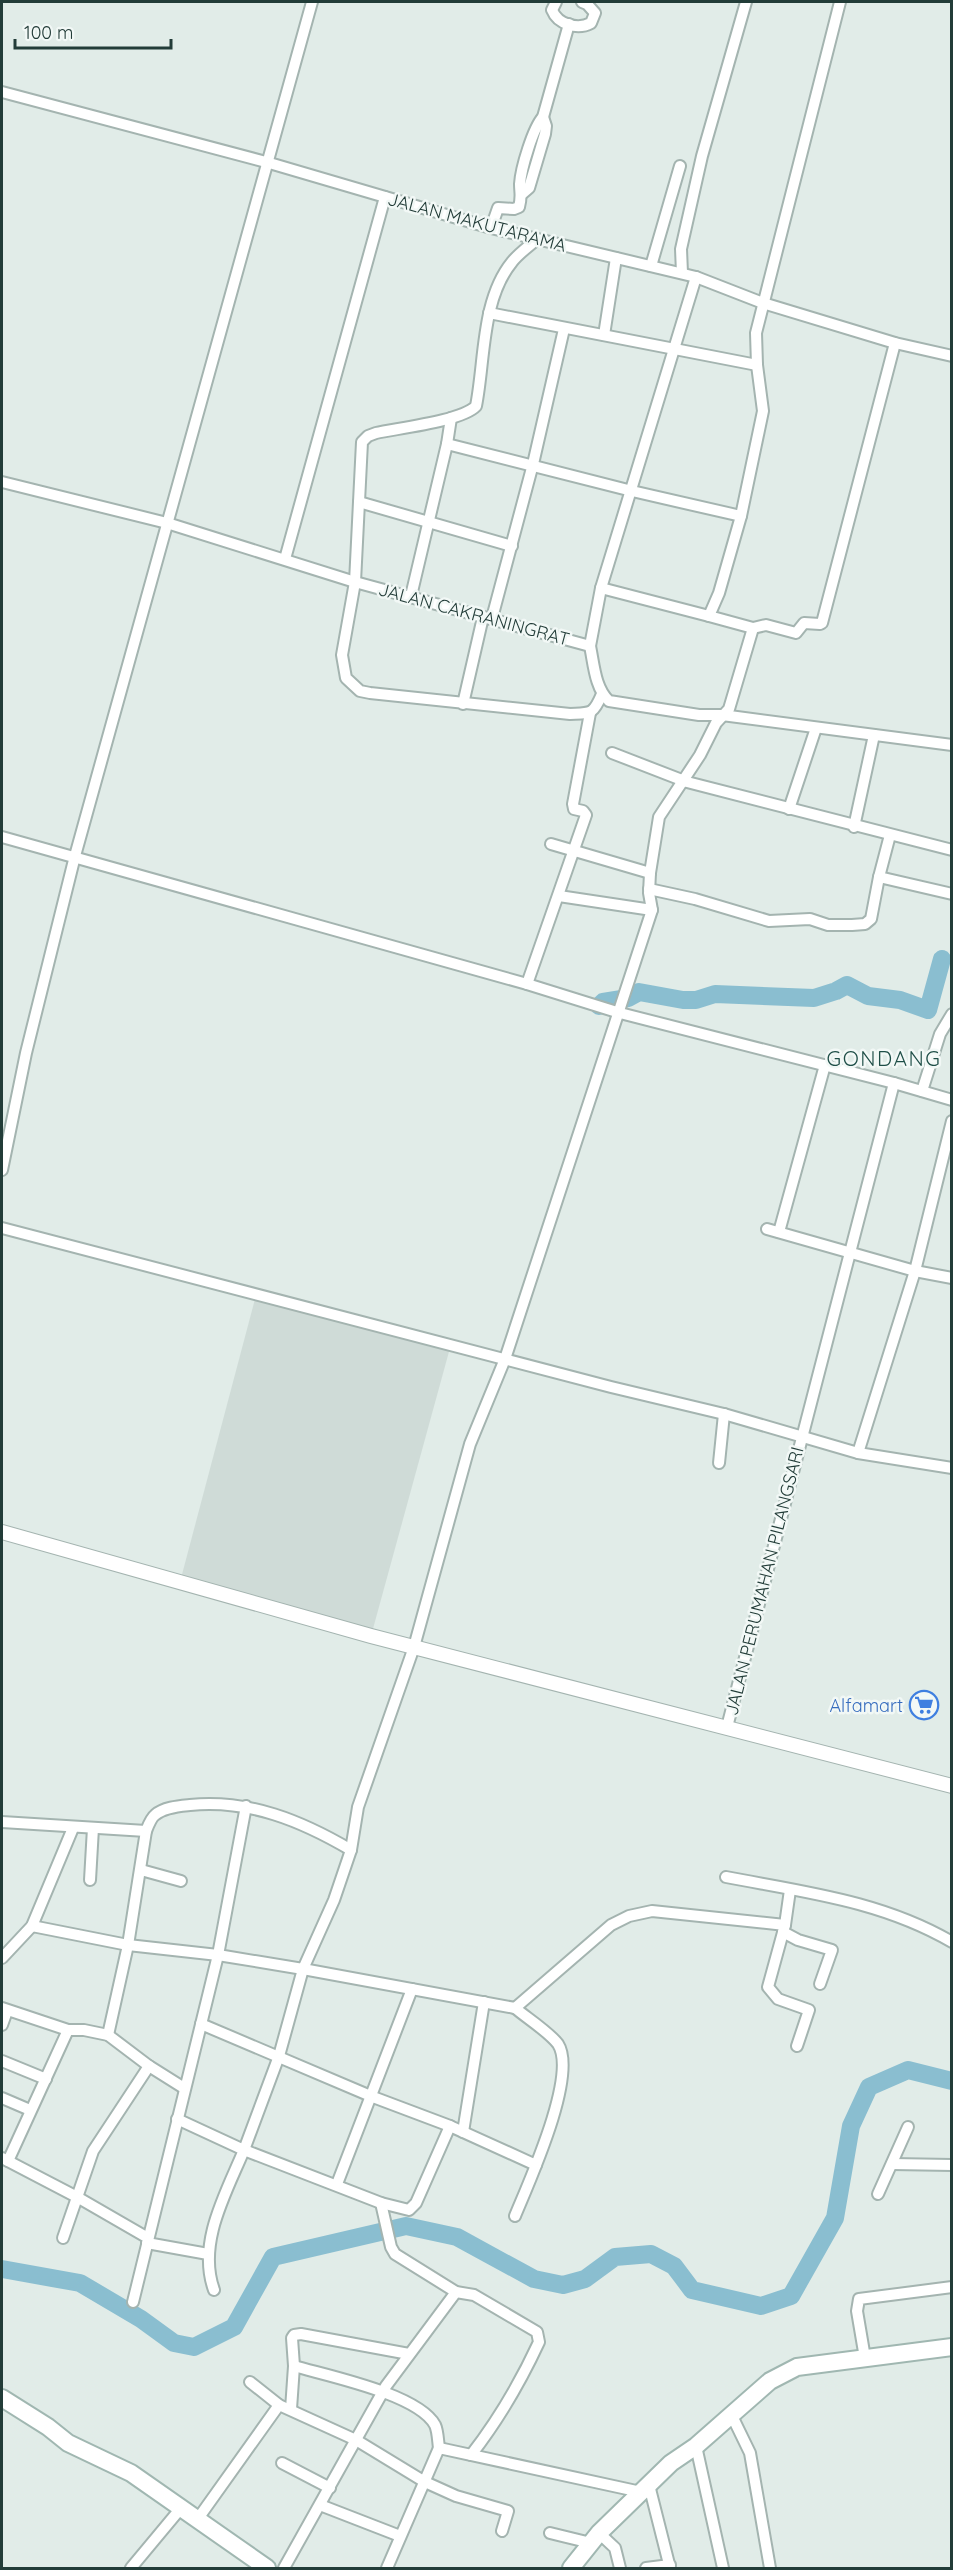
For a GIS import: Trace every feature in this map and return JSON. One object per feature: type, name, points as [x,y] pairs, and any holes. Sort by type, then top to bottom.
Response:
[{"type":"main road","points":[[571,2568],[595,2538],[642,2489],[671,2463],[732,2416],[770,2381],[797,2367],[951,2347]]},
{"type":"main road","points":[[2,2398],[48,2427],[68,2443],[131,2473],[177,2514],[197,2520],[267,2568]]},
{"type":"street","points":[[2,1170],[26,1053],[75,856],[312,2]]},
{"type":"street","points":[[556,2],[552,10],[555,16],[569,24],[584,27],[591,23],[595,13],[582,2]]},
{"type":"street","points":[[682,273],[681,249],[702,156],[746,2]]},
{"type":"street","points":[[709,616],[719,593],[741,516],[763,411],[757,365],[756,333],[840,2]]},
{"type":"street","points":[[491,228],[498,208],[519,207],[522,194],[529,188],[531,162],[545,134],[546,126],[543,117],[569,24]]},
{"type":"street","name":"JALAN MAKUTARAMA","points":[[2,92],[266,162],[536,240],[682,273],[763,303],[896,343],[951,356]]},
{"type":"street","points":[[651,266],[680,166]]},
{"type":"street","points":[[285,559],[385,197]]},
{"type":"street","points":[[536,240],[512,261],[503,275],[489,313],[476,406],[471,411],[451,418],[368,436],[362,442],[355,582],[342,655],[346,678],[360,691],[463,704],[570,714],[590,713],[596,710],[602,694],[609,701],[635,706],[951,745]]},
{"type":"street","points":[[604,335],[616,258]]},
{"type":"street","points":[[590,646],[601,588],[696,277]]},
{"type":"street","points":[[489,313],[757,365]]},
{"type":"street","points":[[463,704],[488,617],[512,546],[564,328]]},
{"type":"street","points":[[601,588],[753,628],[766,625],[796,633],[804,623],[820,624],[896,343]]},
{"type":"street","points":[[411,596],[451,418]]},
{"type":"street","points":[[447,444],[741,516]]},
{"type":"street","name":"JALAN CAKRANINGRAT","points":[[2,482],[167,523],[355,582],[590,646],[602,694]]},
{"type":"street","points":[[359,502],[428,524],[512,546]]},
{"type":"street","points":[[214,2290],[208,2274],[208,2254],[218,2212],[279,2056],[303,1969],[334,1900],[351,1850],[358,1807],[414,1647],[470,1444],[505,1359],[652,910],[649,889],[650,873],[659,817],[722,715],[729,709],[753,628]]},
{"type":"street","points":[[527,984],[586,813],[574,808],[573,804],[582,767],[590,713]]},
{"type":"street","points":[[789,809],[816,728]]},
{"type":"street","points":[[854,826],[874,735]]},
{"type":"street","points":[[612,753],[682,780],[951,850]]},
{"type":"street","points":[[649,889],[762,920],[810,919],[828,925],[865,924],[871,919],[890,835]]},
{"type":"street","points":[[2,837],[527,984],[620,1013],[894,1083],[951,1100]]},
{"type":"street","points":[[551,844],[650,873]]},
{"type":"street","points":[[879,877],[951,894]]},
{"type":"street","points":[[559,896],[652,910]]},
{"type":"street","points":[[922,1091],[940,1034],[951,1014]]},
{"type":"street","points":[[779,1232],[825,1065]]},
{"type":"street","name":"JALAN PERUMAHAN PILANGSARI","points":[[727,1727],[894,1083]]},
{"type":"street","points":[[858,1453],[915,1271],[951,1121]]},
{"type":"street","points":[[2,1228],[724,1414],[858,1453],[951,1468]]},
{"type":"street","points":[[767,1229],[915,1271],[951,1278]]},
{"type":"street","points":[[719,1463],[724,1414]]},
{"type":"street","points":[[2,1532],[414,1647],[951,1786]]},
{"type":"street","points":[[108,2035],[128,1945],[146,1831],[155,1815],[174,1807],[206,1804],[246,1806],[295,1821],[351,1850]]},
{"type":"street","points":[[132,2302],[218,1954],[246,1806]]},
{"type":"street","points":[[2,1822],[146,1831]]},
{"type":"street","points":[[2,1958],[32,1926],[73,1828]]},
{"type":"street","points":[[90,1880],[93,1828]]},
{"type":"street","points":[[141,1870],[182,1881]]},
{"type":"street","points":[[726,1877],[830,1897],[893,1913],[925,1926],[951,1942]]},
{"type":"street","points":[[790,1890],[784,1928],[768,1986],[778,2000],[809,2010],[797,2046]]},
{"type":"street","points":[[515,2008],[611,1925],[629,1916],[652,1911],[784,1928],[798,1940],[832,1950],[820,1983]]},
{"type":"street","points":[[32,1926],[128,1945],[218,1954],[515,2008],[557,2043],[564,2062],[561,2088],[536,2165],[515,2216]]},
{"type":"street","points":[[337,2184],[373,2097],[412,1989]]},
{"type":"street","points":[[463,2132],[484,2002]]},
{"type":"street","points":[[2,2025],[4,2010],[68,2030],[84,2030],[108,2035],[149,2066],[184,2088]]},
{"type":"street","points":[[201,2024],[373,2097],[450,2126],[536,2165]]},
{"type":"street","points":[[68,2030],[5,2160],[77,2197],[147,2241],[208,2254]]},
{"type":"street","points":[[2,2061],[46,2079]]},
{"type":"street","points":[[63,2238],[93,2151],[149,2066]]},
{"type":"street","points":[[2,2098],[30,2110]]},
{"type":"street","points":[[177,2119],[244,2150],[337,2184],[382,2209],[408,2210],[416,2203],[450,2126]]},
{"type":"street","points":[[878,2194],[908,2127]]},
{"type":"street","points":[[892,2164],[951,2165]]},
{"type":"street","points":[[382,2209],[391,2247],[395,2254],[456,2292],[474,2295],[537,2331],[540,2336],[517,2387],[496,2423],[471,2455]]},
{"type":"street","points":[[865,2358],[857,2311],[859,2299],[951,2287]]},
{"type":"street","points":[[284,2568],[383,2391],[456,2292]]},
{"type":"street","points":[[291,2409],[294,2366],[292,2338],[294,2335],[300,2334],[409,2354]]},
{"type":"street","points":[[294,2366],[383,2391],[416,2409],[436,2426],[440,2448],[387,2568]]},
{"type":"street","points":[[250,2382],[279,2405],[356,2440],[425,2482],[456,2496],[508,2511],[502,2531]]},
{"type":"street","points":[[197,2520],[279,2405]]},
{"type":"street","points":[[732,2416],[750,2453],[770,2568]]},
{"type":"street","points":[[696,2446],[723,2568]]},
{"type":"street","points":[[440,2448],[622,2487],[642,2489],[670,2567],[646,2568]]},
{"type":"street","points":[[282,2463],[330,2488]]},
{"type":"street","points":[[320,2505],[400,2536]]},
{"type":"street","points":[[131,2568],[177,2514]]},
{"type":"street","points":[[550,2533],[595,2538],[615,2548],[620,2568]]},
{"type":"shaded area","points":[[255,1299],[450,1348],[371,1636],[180,1582]]},
{"type":"waterway","points":[[599,1006],[603,1002],[628,998],[639,992],[683,1000],[696,1000],[715,994],[814,998],[847,985],[868,996],[900,1000],[928,1010],[942,959]]},
{"type":"waterway","points":[[2,2269],[80,2283],[141,2319],[174,2343],[194,2347],[234,2327],[273,2257],[406,2226],[457,2237],[534,2279],[563,2285],[585,2279],[615,2257],[651,2254],[674,2266],[692,2290],[761,2306],[791,2296],[835,2218],[851,2126],[869,2087],[908,2070],[952,2081]]},
{"type":"place","name":"Alfamart","points":[[924,1705]]},
{"type":"district","name":"GONDANG","points":[[884,1058]]}]
